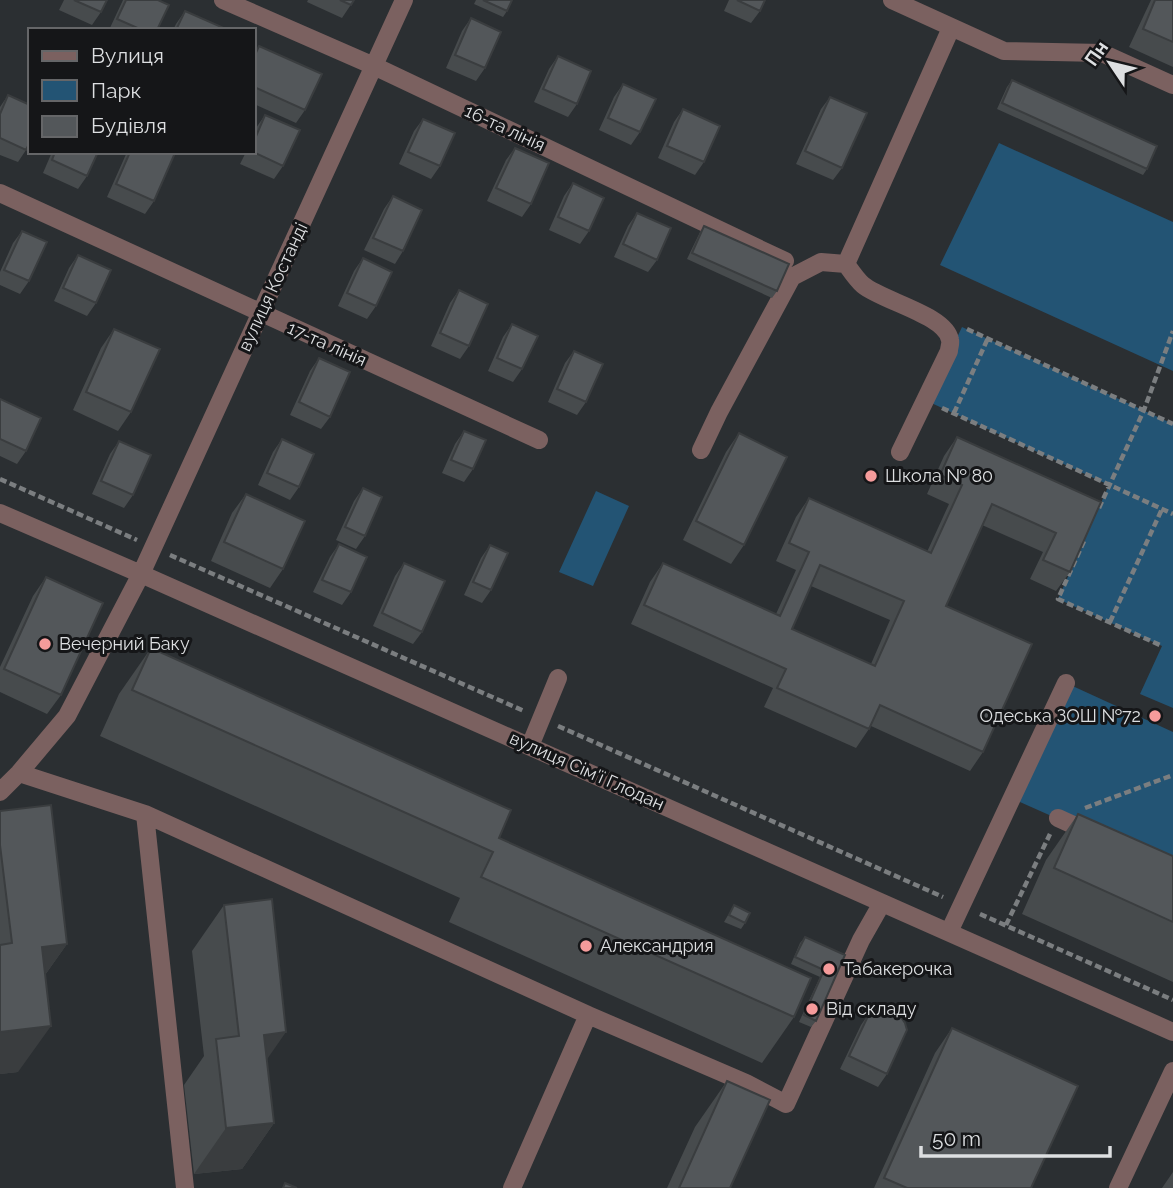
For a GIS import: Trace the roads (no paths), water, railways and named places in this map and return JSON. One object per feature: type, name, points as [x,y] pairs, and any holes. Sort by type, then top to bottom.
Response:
[{"type":"street","name":"16-та лінія","points":[[223,0],[374,66],[785,261]]},
{"type":"street","name":"вулиця Костанді","points":[[0,792],[67,716],[141,574],[404,0]]},
{"type":"street","points":[[892,0],[1004,51],[1102,54],[1173,85]]},
{"type":"street","points":[[846,264],[951,28]]},
{"type":"street","name":"17-та лінія","points":[[0,193],[540,440]]},
{"type":"street","points":[[701,450],[792,277],[821,262],[846,264],[863,285],[936,322],[946,331],[950,340],[949,351],[900,452]]},
{"type":"street","name":"вулиця Сім'ї Глодан","points":[[0,513],[1173,1032]]},
{"type":"street","points":[[530,746],[558,678]]},
{"type":"street","points":[[949,932],[1066,683]]},
{"type":"street","points":[[19,773],[145,814],[587,1015],[746,1083],[786,1104],[856,951],[882,903]]},
{"type":"street","points":[[145,814],[185,1188]]},
{"type":"street","points":[[1058,818],[1104,839]]},
{"type":"street","points":[[512,1188],[587,1015]]},
{"type":"street","points":[[1118,1188],[1173,1071]]},
{"type":"place","name":"Школа № 80","points":[[871,476]]},
{"type":"place","name":"Вечерний Баку","points":[[45,644]]},
{"type":"place","name":"Одеська ЗОШ №72","points":[[1155,716]]},
{"type":"place","name":"Александрия","points":[[586,946]]},
{"type":"place","name":"Табакерочка","points":[[829,969]]},
{"type":"place","name":"Від складу","points":[[812,1009]]}]
